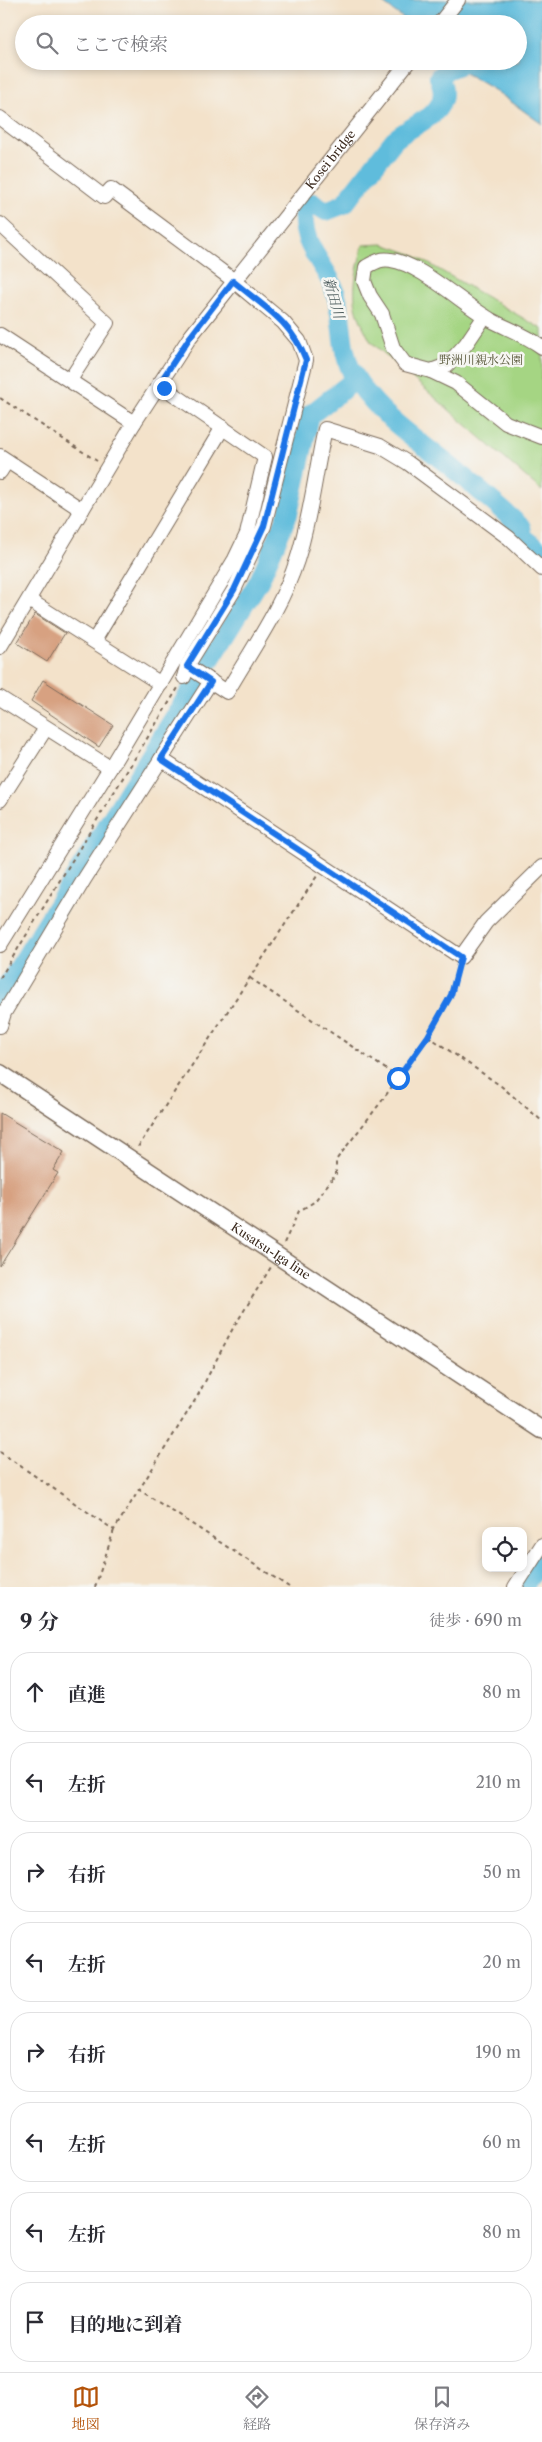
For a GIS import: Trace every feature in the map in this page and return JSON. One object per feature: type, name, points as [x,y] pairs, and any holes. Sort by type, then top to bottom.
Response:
[{"type":"main road","name":"Kusatsu-Iga line","points":[[0,1073],[542,1430]]},
{"type":"street","points":[[446,15],[458,0]]},
{"type":"street","name":"Kosei bridge","points":[[0,647],[134,423],[190,337],[252,256],[402,70]]},
{"type":"street","points":[[0,118],[104,197],[111,189],[233,281],[283,322],[298,340],[306,360],[264,526],[234,590],[188,671],[209,680],[227,692],[283,592],[297,562],[307,527],[325,429],[380,446],[408,463],[509,538],[542,569]]},
{"type":"street","points":[[0,225],[107,323],[70,380]]},
{"type":"street","points":[[542,347],[527,336],[485,316],[421,272],[393,260],[380,260],[366,267],[364,281],[370,296],[382,314],[393,348],[405,364],[431,371],[456,383],[506,422],[542,437]]},
{"type":"street","points":[[431,371],[447,365],[466,344],[485,316]]},
{"type":"street","points":[[0,335],[134,423]]},
{"type":"street","points":[[0,945],[161,684],[235,559],[247,534],[264,457],[159,384]]},
{"type":"street","points":[[94,641],[223,427]]},
{"type":"street","points":[[2,463],[82,510]]},
{"type":"street","points":[[29,600],[161,684]]},
{"type":"street","points":[[0,1026],[4,1013],[80,887],[209,680]]},
{"type":"street","points":[[0,698],[110,768]]},
{"type":"street","points":[[0,800],[46,728]]},
{"type":"street","points":[[161,759],[461,957],[486,922],[542,867]]},
{"type":"street","points":[[514,1587],[542,1546]]},
{"type":"path","points":[[0,398],[107,468]]},
{"type":"path","points":[[0,978],[188,671]]},
{"type":"path","points":[[131,1158],[324,865]]},
{"type":"path","points":[[95,1587],[114,1530],[138,1489],[198,1397],[232,1330],[278,1255],[299,1211],[314,1202],[336,1174],[336,1160],[428,1036],[451,995],[461,957]]},
{"type":"path","points":[[250,978],[398,1078]]},
{"type":"path","points":[[428,1036],[500,1086],[542,1121]]},
{"type":"path","points":[[0,1452],[114,1530]]},
{"type":"path","points":[[138,1489],[289,1587]]},
{"type":"green space","name":"野洲川親水公園","points":[[383,244],[412,254],[542,329],[542,491],[371,342],[359,316],[356,305],[355,284],[363,245]]},
{"type":"water","points":[[379,0],[542,0],[542,124],[496,91],[460,70],[527,70],[527,15],[399,15]]},
{"type":"water","points":[[460,70],[449,74],[451,100],[448,100],[445,76],[449,71]]},
{"type":"building","points":[[35,614],[65,633],[47,662],[17,643]]},
{"type":"building","points":[[43,680],[113,725],[99,747],[31,701]]},
{"type":"building","points":[[0,1113],[64,1152],[53,1170],[58,1173],[0,1266]]},
{"type":"waterway","name":"新田川","points":[[446,70],[439,77],[443,90],[442,100],[438,108],[422,122],[394,140],[344,204],[326,211],[313,203],[304,212],[304,224],[309,243],[334,288],[347,360],[360,384],[381,410],[503,511],[521,527],[523,537],[542,552]]},
{"type":"waterway","points":[[0,998],[259,581],[288,514],[310,415],[356,379]]},
{"type":"waterway","name":"新田川","points":[[523,1587],[542,1559]]},
{"type":"route","points":[[164,388],[159,384],[190,337],[233,281],[283,322],[298,340],[306,360],[264,526],[250,560],[234,590],[187,666],[211,682],[161,759],[461,957],[451,995],[428,1036],[398,1078]]}]
